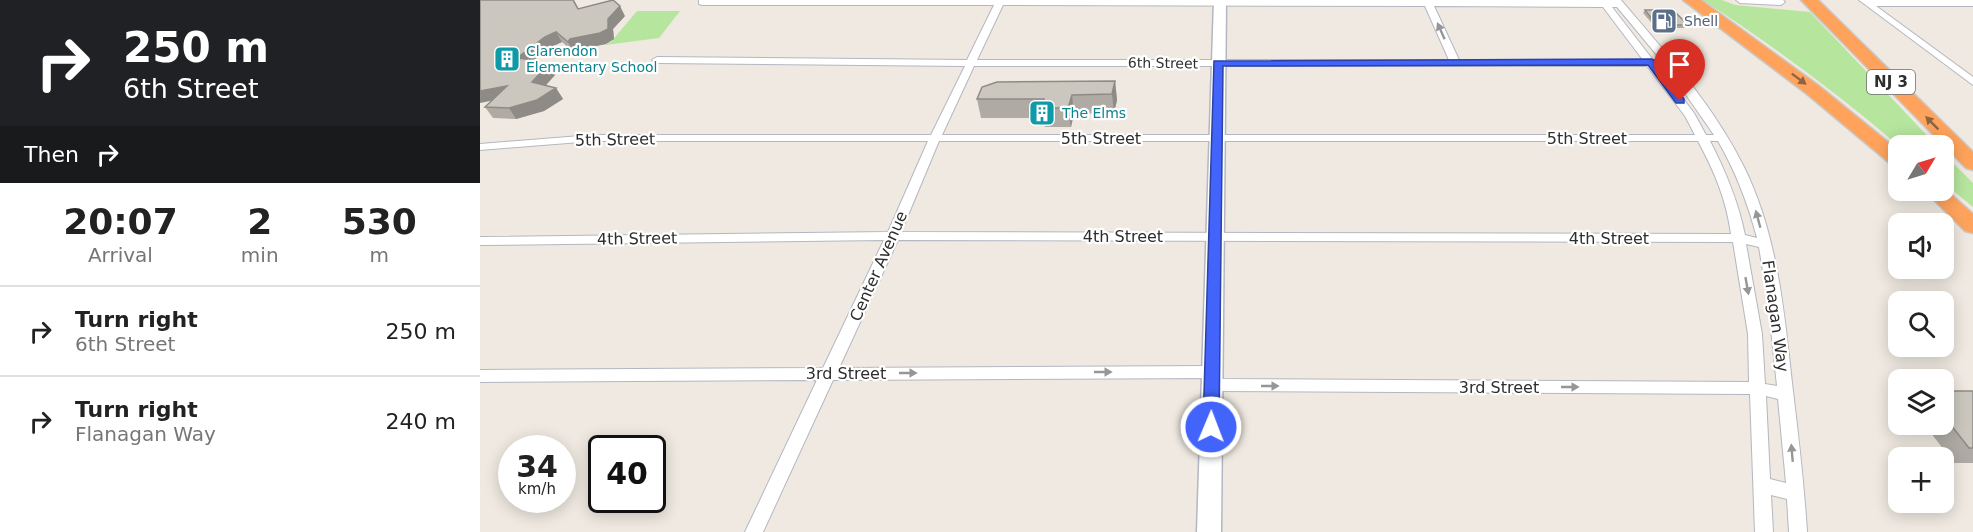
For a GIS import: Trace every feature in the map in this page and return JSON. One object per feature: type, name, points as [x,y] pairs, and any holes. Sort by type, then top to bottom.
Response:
[{"type":"highway","points":[[1690,0],[1814,90],[1888,151]]},
{"type":"highway","name":"NJ 3","points":[[1809,0],[1973,164]]},
{"type":"highway","points":[[1946,201],[1973,226]]},
{"type":"street","points":[[1740,0],[1781,2]]},
{"type":"street","points":[[1865,1],[1973,3]]},
{"type":"street","points":[[1865,1],[1973,82]]},
{"type":"street","name":"Center Avenue","points":[[754,532],[893,236],[934,138],[1000,2]]},
{"type":"street","points":[[1209,532],[1220,2]]},
{"type":"street","points":[[1428,2],[1455,63]]},
{"type":"street","name":"Flanagan Way","points":[[1604,2],[1680,101],[1704,138],[1733,205],[1755,334],[1764,532]]},
{"type":"street","points":[[702,3],[1618,2]]},
{"type":"street","name":"Flanagan Way","points":[[1618,2],[1670,63],[1698,101],[1722,138],[1755,205],[1772,271],[1798,532]]},
{"type":"street","points":[[1627,32],[1643,32]]},
{"type":"street","name":"6th Street","points":[[657,60],[971,63],[1670,63]]},
{"type":"street","points":[[1680,101],[1698,101]]},
{"type":"street","name":"5th Street","points":[[480,147],[593,138],[1722,138]]},
{"type":"street","points":[[1725,184],[1746,186]]},
{"type":"street","name":"4th Street","points":[[480,240],[1215,236],[1738,238],[1765,244]]},
{"type":"street","name":"3rd Street","points":[[480,376],[829,373],[1757,388],[1786,394]]},
{"type":"street","points":[[1763,484],[1795,493]]},
{"type":"green space","points":[[1703,0],[1722,0],[1735,5],[1810,12],[1927,135],[1888,135],[1888,137],[1804,70]]},
{"type":"green space","points":[[637,11],[680,11],[659,38],[605,45],[611,42]]},
{"type":"green space","points":[[1954,164],[1973,183],[1973,207],[1954,191]]},
{"type":"building","points":[[480,0],[573,0],[578,9],[613,0],[620,6],[608,19],[608,29],[600,33],[570,39],[568,42],[556,32],[545,37],[517,58],[533,60],[530,65],[548,64],[532,82],[556,88],[537,100],[509,108],[485,107],[507,86],[480,91]]},
{"type":"building","name":"Shell","points":[[1645,10],[1673,10],[1688,25],[1657,25]]},
{"type":"building","points":[[1115,81],[1112,94],[1072,95],[1068,108],[1041,108],[1044,99],[977,99],[982,87],[997,82]]},
{"type":"building","points":[[1954,391],[1973,391],[1973,448],[1969,448],[1954,429]]},
{"type":"place","name":"Shell","points":[[1664,21]]},
{"type":"place","name":"Clarendon Elementary School","points":[[507,59]]},
{"type":"place","name":"The Elms","points":[[1042,113]]},
{"type":"route","points":[[1211,427],[1218,63],[1651,62],[1680,101]]}]
